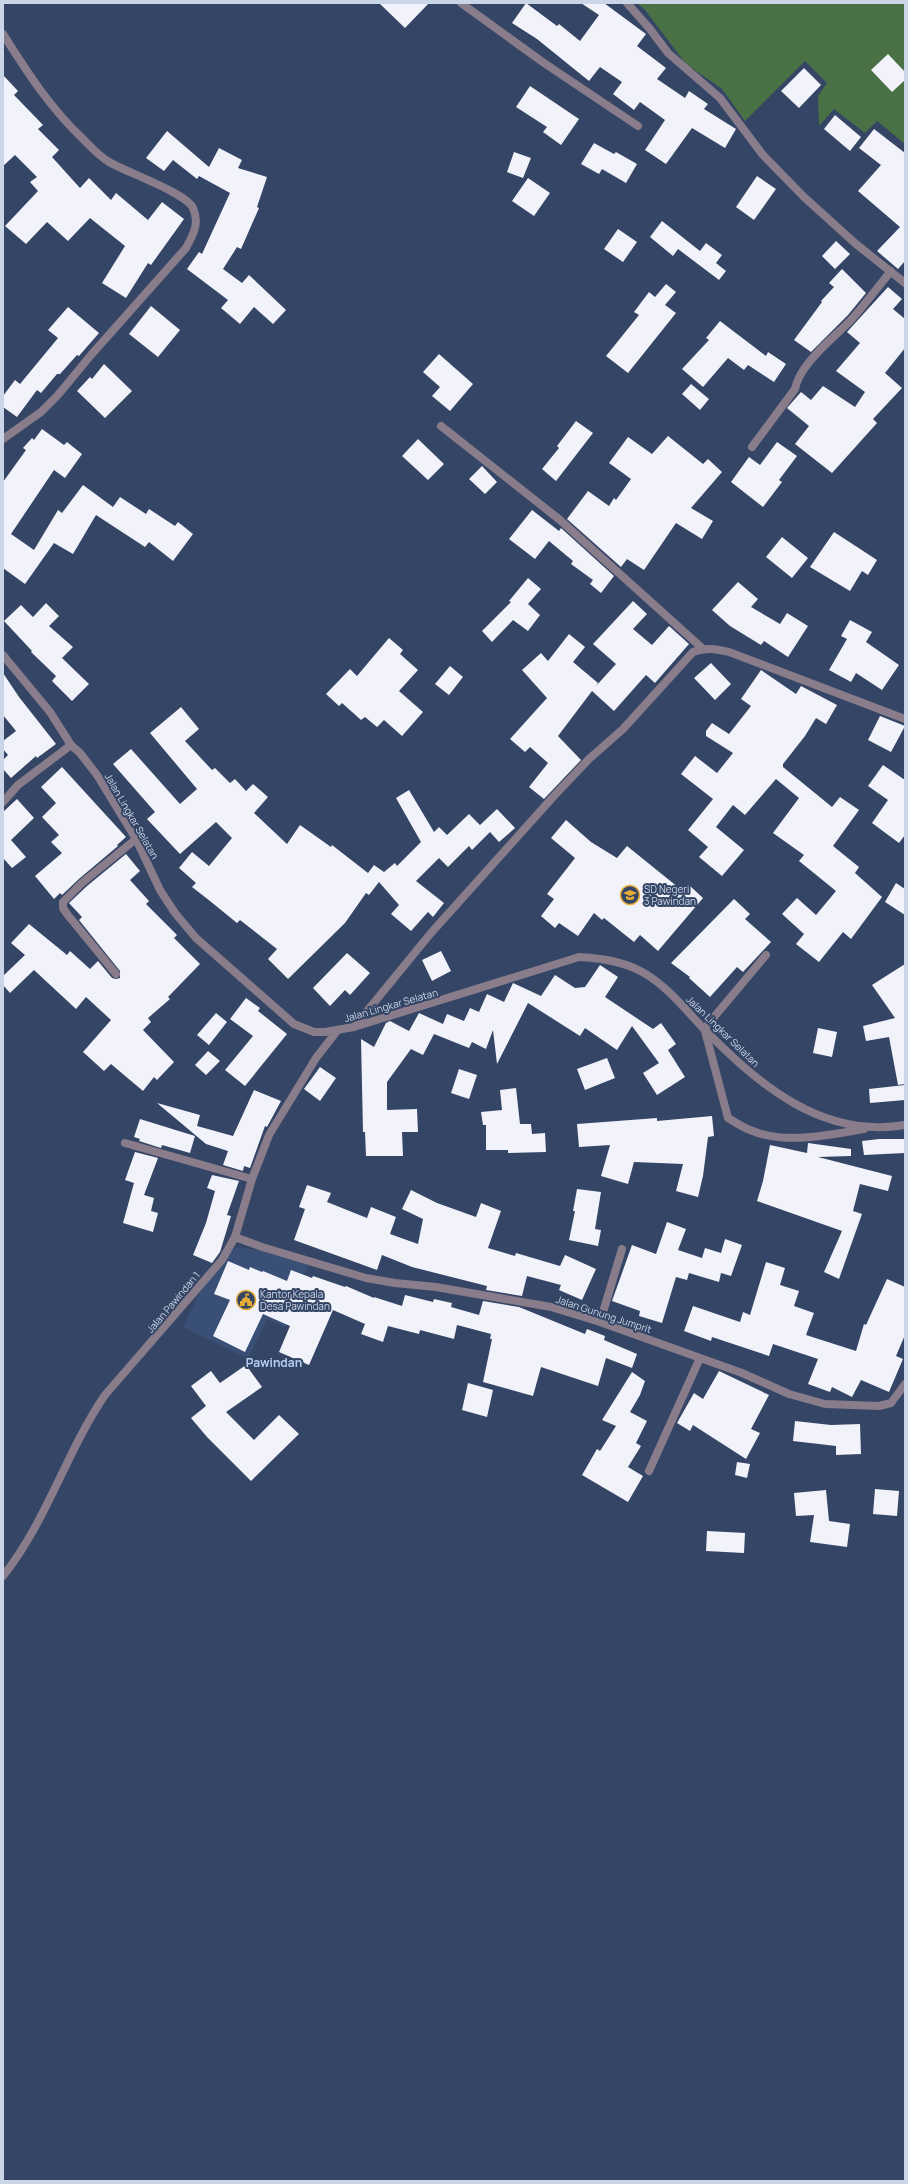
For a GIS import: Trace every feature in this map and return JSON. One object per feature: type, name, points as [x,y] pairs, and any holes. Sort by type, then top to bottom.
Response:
[{"type":"street","points":[[461,3],[538,58],[638,126]]},
{"type":"street","points":[[627,3],[650,28],[668,54],[720,98],[763,155],[804,197],[856,244],[905,283]]},
{"type":"street","points":[[3,34],[39,91],[63,120],[108,161],[172,191],[188,201],[193,208],[196,228],[186,248],[91,355],[58,395],[41,412],[3,439]]},
{"type":"street","points":[[752,447],[795,389],[796,380],[811,360],[852,318],[891,272]]},
{"type":"street","points":[[441,426],[560,520],[702,648]]},
{"type":"street","points":[[354,1027],[431,933],[553,797],[589,759],[623,729],[692,652],[702,648],[712,648],[729,652],[905,719]]},
{"type":"street","name":"Jalan Lingkar Selatan","points":[[3,655],[50,712],[71,745],[80,753],[96,775],[136,839],[160,890],[175,913],[196,938],[294,1024],[314,1032],[337,1031],[579,957],[604,958],[624,964],[648,975],[668,991],[704,1029],[761,1082],[798,1107],[824,1118],[850,1125],[875,1128],[905,1125]]},
{"type":"street","points":[[3,802],[18,785],[71,745]]},
{"type":"street","points":[[116,974],[63,908],[64,902],[95,872],[136,839]]},
{"type":"street","points":[[766,955],[704,1029],[728,1118],[745,1128],[775,1137],[814,1137],[875,1128]]},
{"type":"street","name":"Jalan Pawindan 1","points":[[3,1576],[16,1559],[38,1523],[91,1415],[105,1395],[222,1260],[235,1237],[252,1180],[269,1135],[316,1058],[337,1031]]},
{"type":"street","points":[[125,1143],[252,1180]]},
{"type":"street","name":"Jalan Gunung Jumprit","points":[[235,1237],[262,1247],[366,1278],[395,1283],[436,1287],[552,1307],[600,1322],[742,1373],[789,1394],[825,1404],[879,1406],[891,1403],[905,1384]]},
{"type":"street","points":[[600,1322],[622,1249]]},
{"type":"street","points":[[648,1471],[700,1358]]},
{"type":"shaded area","name":"Kantor Kepala Desa Pawindan","points":[[238,1247],[261,1251],[308,1265],[286,1327],[267,1320],[248,1359],[183,1327],[206,1280],[232,1250]]},
{"type":"green space","points":[[637,3],[905,3],[905,144],[877,121],[865,133],[834,109],[819,126],[818,96],[827,83],[805,61],[745,121],[722,89],[686,64],[645,10]]},
{"type":"building","points":[[379,3],[429,3],[405,28]]},
{"type":"building","points":[[526,3],[557,26],[559,24],[580,41],[599,15],[581,3],[604,3],[646,34],[637,46],[666,68],[657,79],[685,98],[689,91],[708,104],[704,109],[736,129],[725,148],[692,128],[666,164],[645,150],[665,120],[640,102],[634,110],[613,94],[622,82],[600,67],[589,81],[537,39],[512,23]]},
{"type":"building","points":[[888,54],[905,72],[905,80],[892,92],[871,70]]},
{"type":"building","points":[[804,68],[821,85],[799,108],[781,91]]},
{"type":"building","points":[[3,75],[18,91],[14,95],[43,125],[38,129],[59,150],[52,157],[80,188],[89,178],[111,200],[116,193],[148,220],[162,202],[184,219],[151,265],[148,263],[126,298],[102,283],[125,246],[90,218],[68,241],[47,222],[26,244],[5,226],[38,191],[30,182],[37,177],[15,155],[3,166]]},
{"type":"building","points":[[530,86],[579,119],[561,145],[543,132],[547,127],[516,107]]},
{"type":"building","points":[[835,115],[861,137],[850,151],[824,129]]},
{"type":"building","points":[[874,129],[905,153],[905,261],[898,269],[877,251],[900,227],[858,191],[881,165],[859,148]]},
{"type":"building","points":[[167,131],[209,167],[219,148],[242,160],[238,168],[267,177],[257,207],[259,208],[241,249],[237,247],[223,269],[242,283],[249,275],[286,310],[273,324],[254,307],[240,324],[221,308],[228,300],[187,269],[199,252],[202,254],[230,193],[199,176],[197,179],[173,160],[164,171],[146,158]]},
{"type":"building","points":[[594,143],[614,154],[616,152],[637,164],[626,183],[602,169],[599,174],[581,164]]},
{"type":"building","points":[[514,152],[531,158],[523,178],[507,172]]},
{"type":"building","points":[[757,176],[776,189],[754,220],[736,207]]},
{"type":"building","points":[[528,178],[550,193],[534,216],[512,201]]},
{"type":"building","points":[[662,221],[700,251],[706,243],[722,255],[716,263],[726,271],[719,280],[678,249],[673,256],[650,237]]},
{"type":"building","points":[[618,229],[637,242],[623,262],[604,249]]},
{"type":"building","points":[[836,241],[850,254],[835,269],[822,256]]},
{"type":"building","points":[[842,269],[866,293],[848,315],[811,352],[794,340],[822,302],[821,301],[834,287],[829,283]]},
{"type":"building","points":[[666,284],[676,292],[665,305],[676,313],[628,373],[606,356],[639,315],[634,312],[649,292],[655,297]]},
{"type":"building","points":[[888,287],[902,299],[893,309],[905,319],[905,348],[885,373],[902,388],[873,419],[877,423],[832,473],[795,444],[809,426],[787,408],[801,392],[811,400],[823,386],[855,407],[865,392],[836,371],[860,343],[847,332]]},
{"type":"building","points":[[151,306],[180,330],[158,357],[129,334]]},
{"type":"building","points":[[68,307],[99,333],[79,356],[77,355],[60,374],[57,374],[41,393],[37,390],[17,417],[3,407],[3,396],[15,380],[20,384],[58,338],[48,330]]},
{"type":"building","points":[[720,321],[766,356],[768,352],[786,364],[774,382],[748,365],[744,370],[728,358],[703,387],[682,369],[709,340],[706,338]]},
{"type":"building","points":[[439,354],[473,384],[450,411],[432,396],[440,387],[423,372]]},
{"type":"building","points":[[104,364],[132,391],[105,418],[77,391],[90,377],[92,379]]},
{"type":"building","points":[[691,384],[709,399],[700,410],[682,394]]},
{"type":"building","points":[[576,421],[593,433],[556,481],[542,469],[559,448],[557,446]]},
{"type":"building","points":[[42,429],[64,445],[67,442],[82,454],[65,478],[54,470],[11,534],[34,550],[58,510],[62,513],[83,485],[113,507],[120,497],[146,514],[149,509],[175,526],[178,522],[193,534],[173,561],[149,542],[145,547],[96,515],[73,554],[54,543],[25,584],[3,568],[3,482],[26,450],[23,448],[32,438],[34,440]]},
{"type":"building","points":[[668,436],[703,464],[708,459],[722,472],[691,508],[713,521],[702,539],[676,523],[644,570],[627,559],[621,567],[567,519],[588,491],[609,506],[614,498],[616,500],[631,479],[609,463],[628,437],[652,454]]},
{"type":"building","points":[[418,439],[444,464],[428,480],[402,456]]},
{"type":"building","points":[[777,442],[797,456],[779,480],[782,482],[763,507],[731,482],[749,457],[760,465]]},
{"type":"building","points":[[482,466],[497,482],[485,494],[469,479]]},
{"type":"building","points":[[532,510],[559,531],[561,528],[614,576],[601,593],[590,584],[593,580],[571,564],[573,561],[549,541],[535,559],[509,539]]},
{"type":"building","points":[[834,532],[877,560],[868,575],[862,571],[850,591],[810,567]]},
{"type":"building","points":[[782,537],[808,558],[792,578],[766,557]]},
{"type":"building","points":[[528,578],[541,589],[528,604],[540,615],[528,631],[513,620],[492,642],[482,631],[511,602],[509,601]]},
{"type":"building","points":[[738,582],[758,599],[751,607],[780,624],[787,613],[808,626],[788,657],[764,641],[761,645],[730,626],[712,610]]},
{"type":"building","points":[[633,601],[647,614],[633,629],[652,645],[669,626],[689,644],[655,683],[646,675],[614,711],[592,691],[558,736],[581,760],[544,799],[529,787],[548,763],[530,747],[525,752],[510,739],[547,698],[522,670],[541,653],[548,661],[569,634],[585,647],[573,662],[598,683],[596,686],[616,664],[593,644]]},
{"type":"building","points":[[46,603],[59,616],[49,626],[73,647],[62,658],[89,684],[72,701],[52,681],[56,676],[31,652],[32,651],[4,621],[21,605],[33,617]]},
{"type":"building","points":[[850,620],[872,632],[866,642],[899,665],[882,690],[856,673],[851,682],[829,670],[847,639],[841,636]]},
{"type":"building","points":[[389,638],[403,650],[400,654],[418,670],[399,691],[423,712],[402,736],[384,720],[377,727],[365,717],[361,720],[342,703],[339,706],[326,694],[350,669],[357,676]]},
{"type":"building","points":[[711,663],[731,684],[715,700],[694,678]]},
{"type":"building","points":[[450,666],[463,677],[449,695],[435,684]]},
{"type":"building","points":[[761,670],[796,694],[801,686],[837,705],[826,724],[816,718],[805,736],[783,764],[783,767],[832,807],[840,797],[859,810],[833,846],[859,867],[855,873],[882,897],[851,939],[843,932],[819,962],[796,944],[804,934],[782,914],[797,898],[816,915],[836,891],[799,861],[804,855],[773,833],[799,798],[776,779],[745,815],[733,805],[716,827],[744,850],[722,876],[699,857],[708,847],[688,830],[713,799],[681,774],[695,756],[717,773],[733,753],[706,736],[706,731],[712,723],[729,734],[751,706],[741,699]]},
{"type":"building","points":[[3,673],[19,697],[56,744],[37,758],[36,756],[11,778],[3,769],[3,760],[8,755],[3,749],[3,741],[16,731],[3,715]]},
{"type":"building","points":[[181,707],[199,729],[185,741],[212,770],[215,768],[230,783],[235,779],[246,791],[253,784],[268,797],[254,813],[287,844],[300,825],[331,847],[332,845],[368,873],[374,865],[384,872],[395,863],[397,866],[421,842],[396,798],[409,790],[434,832],[439,827],[447,835],[469,814],[480,825],[497,809],[515,828],[499,842],[490,832],[472,850],[469,846],[448,867],[439,858],[416,881],[444,903],[433,917],[428,912],[411,931],[391,914],[399,905],[379,882],[369,895],[366,893],[345,923],[288,979],[268,959],[277,949],[240,920],[237,923],[192,887],[196,883],[179,868],[192,852],[209,866],[232,838],[216,822],[180,854],[147,819],[155,812],[113,764],[131,749],[180,804],[197,789],[150,733]]},
{"type":"building","points":[[880,716],[905,726],[891,752],[868,740]]},
{"type":"building","points":[[883,765],[905,780],[905,835],[899,843],[872,823],[888,800],[868,786]]},
{"type":"building","points":[[62,767],[126,837],[117,845],[118,846],[62,895],[60,893],[54,899],[35,876],[62,853],[51,842],[59,835],[42,817],[56,803],[41,787]]},
{"type":"building","points":[[17,799],[34,818],[11,840],[26,857],[12,868],[3,858],[3,812]]},
{"type":"building","points":[[566,820],[591,842],[617,858],[627,846],[684,892],[690,886],[703,898],[658,951],[640,935],[634,942],[604,918],[602,920],[594,913],[578,936],[559,923],[555,928],[541,916],[554,899],[547,894],[575,858],[551,838]]},
{"type":"building","points":[[126,854],[140,871],[130,880],[149,901],[146,904],[177,935],[174,938],[200,964],[168,997],[170,999],[148,1018],[151,1022],[143,1030],[174,1062],[157,1080],[154,1077],[143,1091],[111,1064],[104,1071],[83,1052],[111,1020],[86,997],[76,1009],[34,970],[10,993],[3,985],[3,976],[25,955],[11,943],[29,924],[67,955],[70,951],[90,969],[98,961],[112,978],[120,978],[120,971],[79,920],[82,917],[69,903]]},
{"type":"building","points":[[896,883],[905,889],[905,915],[885,902]]},
{"type":"building","points":[[734,899],[750,914],[745,919],[771,942],[743,972],[737,967],[710,997],[689,978],[690,977],[671,963]]},
{"type":"building","points":[[441,951],[451,971],[432,981],[422,960]]},
{"type":"building","points":[[347,953],[370,973],[350,995],[345,990],[330,1006],[313,988]]},
{"type":"building","points":[[905,964],[905,1084],[898,1085],[889,1037],[866,1041],[863,1026],[895,1018],[872,985]]},
{"type":"building","points":[[600,965],[618,977],[605,997],[653,1029],[661,1023],[676,1044],[668,1050],[685,1077],[657,1095],[643,1073],[659,1063],[632,1026],[617,1050],[585,1028],[580,1036],[528,1003],[497,1064],[493,1030],[486,1049],[472,1042],[469,1048],[434,1034],[423,1055],[411,1049],[387,1082],[387,1110],[417,1109],[418,1132],[402,1132],[403,1156],[366,1156],[365,1132],[363,1132],[361,1039],[374,1047],[386,1023],[390,1021],[409,1031],[419,1013],[443,1024],[447,1014],[464,1021],[470,1008],[479,1012],[487,994],[504,1002],[513,983],[541,996],[555,975],[575,988],[585,987]]},
{"type":"building","points":[[246,998],[260,1008],[258,1011],[287,1034],[245,1086],[225,1070],[253,1036],[230,1019]]},
{"type":"building","points":[[216,1013],[227,1022],[209,1045],[197,1035]]},
{"type":"building","points":[[818,1028],[837,1032],[832,1057],[813,1053]]},
{"type":"building","points":[[208,1051],[220,1061],[206,1075],[195,1065]]},
{"type":"building","points":[[607,1058],[615,1078],[585,1090],[577,1069]]},
{"type":"building","points":[[320,1067],[336,1078],[320,1101],[304,1089]]},
{"type":"building","points":[[459,1069],[477,1075],[469,1099],[451,1093]]},
{"type":"building","points":[[905,1085],[905,1100],[870,1103],[869,1089]]},
{"type":"building","points":[[516,1088],[520,1124],[531,1124],[532,1134],[545,1133],[546,1152],[508,1153],[508,1150],[486,1150],[486,1125],[483,1125],[481,1112],[502,1110],[500,1090]]},
{"type":"building","points":[[254,1090],[281,1101],[267,1127],[265,1126],[250,1168],[244,1166],[243,1171],[223,1165],[228,1151],[206,1144],[157,1103],[200,1115],[197,1126],[233,1136]]},
{"type":"building","points":[[712,1116],[714,1136],[708,1137],[703,1176],[698,1197],[676,1191],[683,1164],[634,1162],[628,1184],[601,1176],[610,1145],[579,1147],[577,1124],[657,1118],[657,1121]]},
{"type":"building","points":[[140,1119],[195,1136],[190,1153],[162,1145],[161,1148],[139,1141],[140,1139],[134,1137]]},
{"type":"building","points":[[879,1139],[905,1139],[905,1153],[864,1155],[862,1141]]},
{"type":"building","points":[[808,1143],[851,1149],[851,1156],[818,1157],[892,1176],[888,1191],[860,1184],[853,1211],[862,1214],[839,1279],[824,1272],[842,1231],[757,1201],[763,1181],[770,1145],[807,1153]]},
{"type":"building","points":[[135,1152],[158,1158],[144,1195],[154,1198],[151,1211],[158,1213],[153,1232],[123,1223],[134,1183],[125,1180]]},
{"type":"building","points":[[212,1175],[239,1181],[227,1215],[231,1216],[220,1252],[212,1263],[193,1255],[206,1223],[215,1191],[207,1188]]},
{"type":"building","points":[[307,1185],[331,1193],[327,1202],[367,1218],[371,1207],[396,1217],[390,1234],[418,1244],[423,1219],[402,1209],[411,1190],[437,1203],[476,1217],[481,1203],[501,1211],[488,1248],[515,1256],[516,1253],[560,1266],[565,1255],[596,1269],[582,1300],[559,1290],[561,1285],[527,1276],[522,1296],[486,1290],[487,1286],[412,1267],[382,1255],[377,1270],[294,1240],[305,1209],[299,1207]]},
{"type":"building","points":[[577,1189],[601,1192],[595,1229],[601,1230],[598,1246],[569,1240],[575,1211],[573,1211]]},
{"type":"building","points":[[667,1222],[686,1229],[678,1250],[702,1258],[705,1248],[721,1253],[725,1239],[742,1245],[731,1276],[721,1273],[719,1282],[689,1273],[687,1280],[676,1277],[662,1323],[639,1316],[640,1311],[612,1301],[632,1245],[656,1254]]},
{"type":"building","points":[[228,1261],[249,1270],[250,1267],[287,1281],[291,1270],[312,1278],[313,1276],[345,1287],[346,1286],[374,1298],[402,1306],[405,1295],[433,1302],[434,1299],[452,1303],[451,1307],[479,1315],[483,1301],[519,1307],[585,1334],[587,1329],[605,1336],[604,1340],[637,1354],[632,1368],[606,1358],[598,1386],[541,1367],[533,1396],[483,1382],[492,1339],[490,1339],[491,1334],[457,1325],[454,1339],[420,1330],[419,1334],[388,1326],[383,1342],[361,1334],[365,1324],[333,1310],[309,1365],[279,1352],[290,1326],[263,1314],[245,1352],[213,1336],[230,1300],[214,1294]]},
{"type":"building","points":[[766,1262],[785,1268],[780,1285],[799,1291],[794,1306],[814,1313],[806,1335],[856,1351],[864,1324],[866,1325],[887,1279],[905,1287],[905,1335],[896,1356],[903,1359],[889,1392],[861,1380],[852,1397],[832,1387],[830,1392],[808,1384],[818,1359],[773,1344],[769,1356],[712,1337],[711,1341],[684,1331],[693,1306],[740,1322],[743,1312],[750,1315]]},
{"type":"building","points":[[246,1365],[262,1387],[226,1412],[254,1440],[279,1415],[299,1434],[251,1481],[207,1437],[191,1418],[206,1406],[191,1386],[211,1371],[220,1383]]},
{"type":"building","points":[[719,1371],[769,1395],[751,1429],[760,1433],[746,1459],[693,1425],[690,1431],[677,1423],[694,1393],[703,1399]]},
{"type":"building","points":[[632,1372],[645,1381],[640,1395],[630,1412],[647,1421],[636,1443],[641,1446],[628,1467],[643,1476],[628,1502],[582,1475],[597,1449],[600,1451],[616,1426],[602,1420]]},
{"type":"building","points":[[468,1383],[493,1390],[487,1417],[462,1410]]},
{"type":"building","points":[[795,1421],[831,1425],[860,1424],[861,1454],[836,1455],[836,1446],[793,1441]]},
{"type":"building","points":[[737,1462],[750,1464],[747,1478],[735,1475]]},
{"type":"building","points":[[875,1489],[899,1491],[897,1516],[873,1514]]},
{"type":"building","points":[[826,1490],[829,1521],[850,1524],[847,1547],[810,1542],[814,1515],[796,1516],[794,1493]]},
{"type":"building","points":[[707,1531],[745,1533],[744,1553],[706,1551]]},
{"type":"place","name":"SD Negeri 3 Pawindan","points":[[630,895]]},
{"type":"place","name":"Kantor Kepala Desa Pawindan","points":[[246,1300]]},
{"type":"district","name":"Pawindan","points":[[274,1362]]}]
